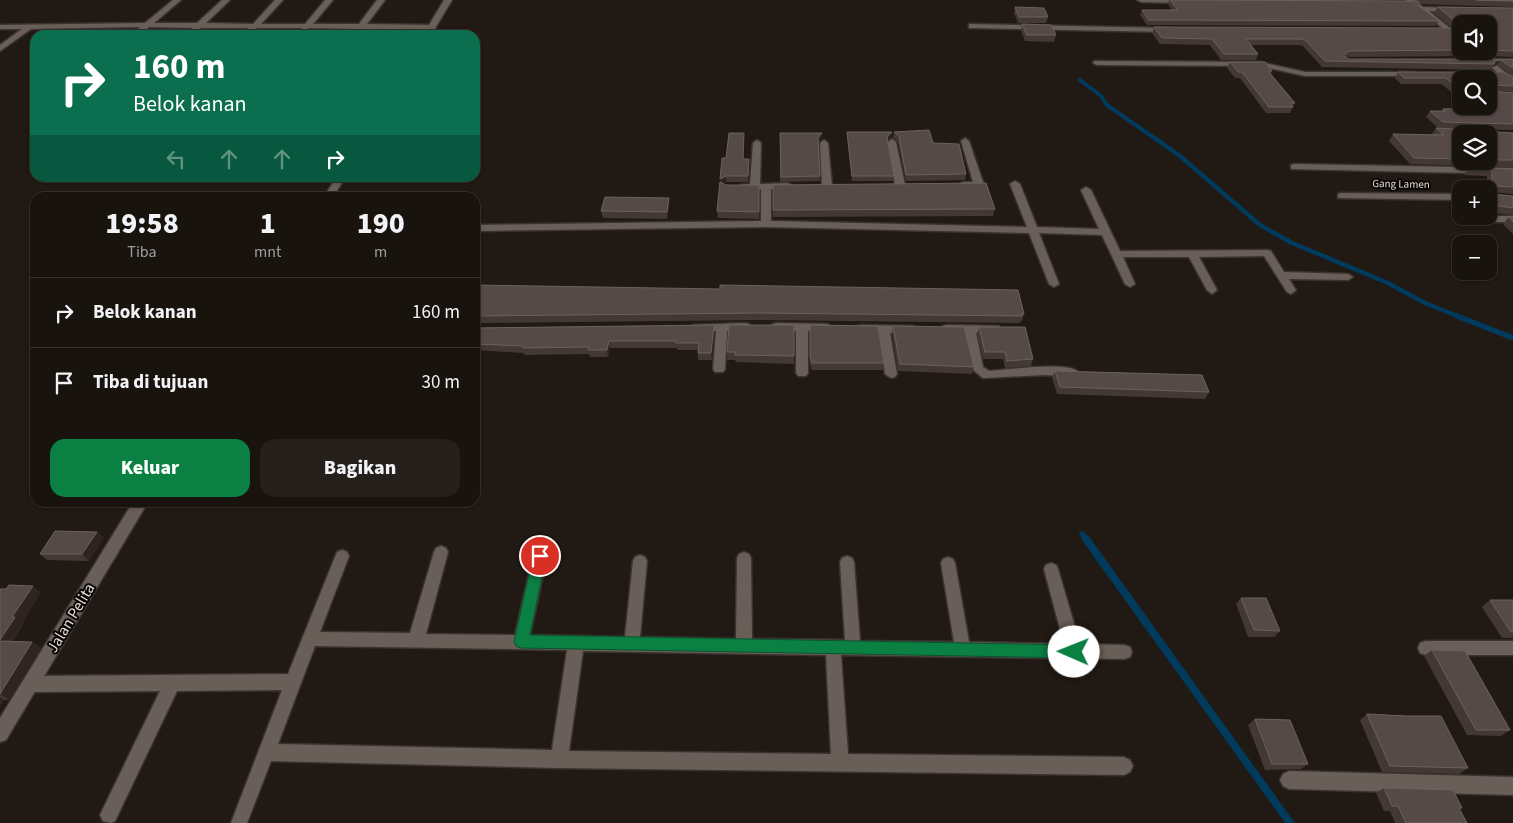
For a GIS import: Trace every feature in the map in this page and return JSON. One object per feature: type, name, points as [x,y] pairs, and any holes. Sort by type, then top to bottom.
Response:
[{"type":"street","points":[[140,30],[176,0]]},
{"type":"street","points":[[194,30],[226,0]]},
{"type":"street","points":[[251,30],[279,0]]},
{"type":"street","points":[[304,30],[329,0]]},
{"type":"street","points":[[359,30],[381,0]]},
{"type":"street","points":[[430,30],[448,0]]},
{"type":"street","points":[[1141,0],[1191,1]]},
{"type":"street","points":[[1409,2],[1422,9],[1452,32]]},
{"type":"street","points":[[1422,9],[1464,10]]},
{"type":"street","points":[[0,27],[199,25],[432,27]]},
{"type":"street","points":[[972,26],[1176,30]]},
{"type":"street","points":[[0,50],[29,27]]},
{"type":"street","points":[[1439,30],[1449,30]]},
{"type":"street","points":[[1486,60],[1500,61]]},
{"type":"street","points":[[1486,60],[1513,83]]},
{"type":"street","points":[[1097,63],[1269,64],[1305,74],[1421,74]]},
{"type":"street","points":[[892,142],[901,185]]},
{"type":"street","points":[[949,185],[978,185],[965,142]]},
{"type":"street","points":[[755,186],[757,143]]},
{"type":"street","points":[[824,143],[828,186]]},
{"type":"street","points":[[1294,167],[1513,171]]},
{"type":"street","points":[[1015,184],[1054,284]]},
{"type":"street","points":[[735,186],[801,186]]},
{"type":"street","points":[[766,187],[766,224]]},
{"type":"street","points":[[1086,190],[1130,284]]},
{"type":"street","name":"Gang Lamen","points":[[1341,196],[1452,197]]},
{"type":"street","points":[[1497,219],[1513,219]]},
{"type":"street","points":[[480,228],[766,224],[1106,232]]},
{"type":"street","points":[[1192,253],[1212,290]]},
{"type":"street","points":[[1116,254],[1267,253],[1291,290]]},
{"type":"street","points":[[1282,275],[1348,276]]},
{"type":"street","points":[[719,369],[722,327]]},
{"type":"street","points":[[802,327],[802,373]]},
{"type":"street","points":[[684,328],[836,328]]},
{"type":"street","points":[[854,329],[1006,329]]},
{"type":"street","points":[[884,329],[891,374]]},
{"type":"street","points":[[969,329],[978,369],[987,375],[1044,370],[1083,372]]},
{"type":"street","name":"Jalan Pelita","points":[[0,734],[138,507]]},
{"type":"street","points":[[416,640],[441,552]]},
{"type":"street","points":[[239,821],[342,556]]},
{"type":"street","points":[[521,642],[540,556]]},
{"type":"street","points":[[744,558],[744,646]]},
{"type":"street","points":[[632,644],[640,561]]},
{"type":"street","points":[[847,562],[853,648]]},
{"type":"street","points":[[948,563],[963,650]]},
{"type":"street","points":[[1052,569],[1074,652]]},
{"type":"street","points":[[310,640],[416,640],[1124,652]]},
{"type":"street","points":[[558,759],[576,643]]},
{"type":"street","points":[[833,648],[840,762]]},
{"type":"street","points":[[1426,648],[1513,648]]},
{"type":"street","points":[[31,684],[293,682]]},
{"type":"street","points":[[109,815],[172,683]]},
{"type":"street","points":[[266,752],[558,759],[1124,766]]},
{"type":"street","points":[[1289,780],[1513,786]]},
{"type":"building","points":[[1170,0],[1418,1],[1419,6],[1439,21],[1149,20],[1142,10],[1178,10]]},
{"type":"building","points":[[1476,0],[1513,0],[1513,1]]},
{"type":"building","points":[[1015,7],[1044,8],[1048,17],[1019,17]]},
{"type":"building","points":[[1438,7],[1513,8],[1513,51],[1497,50],[1497,15],[1452,15],[1452,19]]},
{"type":"building","points":[[1022,24],[1051,25],[1056,35],[1027,35]]},
{"type":"building","points":[[1154,27],[1449,28],[1452,30],[1452,50],[1349,51],[1343,56],[1349,59],[1513,59],[1513,68],[1501,60],[1495,61],[1494,64],[1325,61],[1302,39],[1246,39],[1258,54],[1224,54],[1212,39],[1162,38]]},
{"type":"building","points":[[1230,62],[1265,62],[1272,71],[1268,71],[1295,103],[1290,103],[1293,107],[1269,107],[1242,72],[1238,72]]},
{"type":"building","points":[[1398,72],[1452,72],[1452,83],[1446,78],[1404,78]]},
{"type":"building","points":[[1497,72],[1503,72],[1513,77],[1513,86],[1497,85]]},
{"type":"building","points":[[1497,92],[1513,93],[1513,124],[1443,122],[1430,111],[1445,111],[1443,109],[1452,109],[1452,115],[1497,115]]},
{"type":"building","points":[[1436,128],[1452,129],[1452,159],[1414,158],[1393,134],[1444,135]]},
{"type":"building","points":[[929,130],[933,143],[959,144],[966,174],[906,175],[899,136],[894,132]]},
{"type":"building","points":[[847,132],[892,132],[887,137],[894,176],[852,176]]},
{"type":"building","points":[[1497,132],[1513,133],[1513,160],[1497,160]]},
{"type":"building","points":[[729,133],[744,133],[743,159],[749,159],[748,176],[726,176],[720,179],[722,158],[726,158]]},
{"type":"building","points":[[780,133],[822,133],[818,138],[820,176],[781,177]]},
{"type":"building","points":[[1513,169],[1513,187],[1497,186],[1497,180],[1492,180],[1492,170]]},
{"type":"building","points":[[720,182],[726,185],[759,185],[759,212],[717,211]]},
{"type":"building","points":[[986,183],[995,209],[773,210],[773,185]]},
{"type":"building","points":[[1497,194],[1513,196],[1513,208],[1497,206]]},
{"type":"building","points":[[605,197],[669,198],[667,212],[601,211]]},
{"type":"building","points":[[480,285],[720,289],[720,285],[1018,290],[1024,314],[1021,314],[1022,316],[758,313],[480,316]]},
{"type":"building","points":[[714,325],[711,353],[698,353],[699,343],[676,343],[676,341],[609,341],[607,350],[588,350],[589,347],[523,348],[523,346],[480,344],[480,328]]},
{"type":"building","points":[[729,325],[794,325],[794,356],[735,355],[735,352],[727,352]]},
{"type":"building","points":[[810,325],[878,326],[884,363],[812,363],[810,357]]},
{"type":"building","points":[[893,326],[964,327],[974,367],[900,364]]},
{"type":"building","points":[[979,327],[1025,327],[1033,359],[1007,361],[1005,352],[985,352]]},
{"type":"building","points":[[1055,371],[1202,375],[1209,392],[1060,387]]},
{"type":"building","points":[[55,531],[97,532],[82,554],[40,554]]},
{"type":"building","points":[[9,585],[33,586],[12,617],[15,617],[0,640],[0,589],[6,589]]},
{"type":"building","points":[[1241,598],[1266,598],[1280,631],[1254,630]]},
{"type":"building","points":[[1490,600],[1513,600],[1513,632],[1511,632]]},
{"type":"building","points":[[0,641],[32,642],[0,694]]},
{"type":"building","points":[[1432,650],[1465,651],[1510,730],[1476,730]]},
{"type":"building","points":[[1367,714],[1441,716],[1468,768],[1390,766]]},
{"type":"building","points":[[1255,719],[1290,720],[1308,764],[1272,764]]},
{"type":"building","points":[[1384,788],[1453,790],[1462,808],[1459,808],[1467,823],[1406,823],[1398,806],[1392,806]]},
{"type":"waterway","points":[[1080,80],[1101,96],[1107,105],[1157,140]]},
{"type":"waterway","points":[[1156,139],[1180,156],[1260,225],[1292,243],[1388,283],[1425,303],[1460,317]]},
{"type":"waterway","points":[[1457,316],[1513,338]]},
{"type":"waterway","points":[[1082,534],[1087,540]]},
{"type":"waterway","points":[[1086,539],[1290,823]]},
{"type":"route","points":[[540,556],[521,642],[1074,652]]}]
